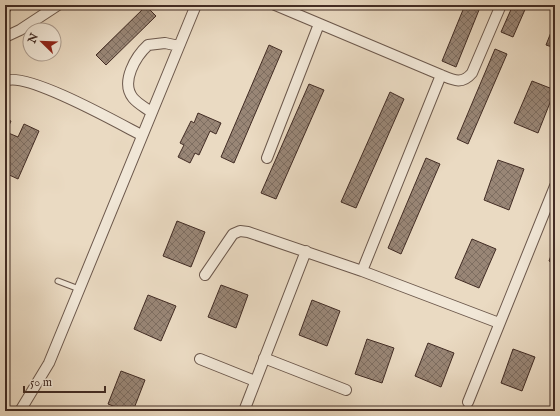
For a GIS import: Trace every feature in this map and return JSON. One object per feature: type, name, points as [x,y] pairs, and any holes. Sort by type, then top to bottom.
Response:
[{"type":"street","points":[[5,36],[20,30],[58,5]]},
{"type":"street","points":[[20,411],[49,363],[141,135],[196,5]]},
{"type":"street","points":[[275,5],[455,81],[467,79],[472,73],[501,5]]},
{"type":"street","points":[[267,158],[319,24]]},
{"type":"street","points":[[151,112],[133,98],[129,90],[129,78],[132,68],[136,59],[148,44],[165,43],[179,46]]},
{"type":"street","points":[[362,271],[440,75]]},
{"type":"street","points":[[5,81],[10,79],[31,82],[141,135]]},
{"type":"street","points":[[468,402],[555,186]]},
{"type":"street","points":[[205,275],[233,234],[240,231],[306,251],[499,323]]},
{"type":"street","points":[[244,411],[306,251]]},
{"type":"street","points":[[264,358],[346,390]]},
{"type":"street","points":[[200,359],[255,380]]},
{"type":"lane","points":[[58,281],[79,289]]},
{"type":"building","points":[[5,5],[13,5],[9,13],[5,12]]},
{"type":"building","points":[[465,5],[481,5],[456,67],[442,61]]},
{"type":"building","points":[[513,5],[527,5],[513,37],[501,32]]},
{"type":"building","points":[[146,6],[156,16],[106,65],[96,55]]},
{"type":"building","points":[[555,22],[555,48],[546,45]]},
{"type":"building","points":[[269,45],[282,51],[234,163],[221,157]]},
{"type":"building","points":[[495,49],[507,54],[468,144],[457,139]]},
{"type":"building","points":[[532,81],[555,90],[538,133],[514,123]]},
{"type":"building","points":[[309,84],[324,90],[276,199],[261,193]]},
{"type":"building","points":[[390,92],[404,99],[356,208],[341,202]]},
{"type":"building","points":[[198,113],[221,123],[216,134],[210,131],[199,155],[195,153],[190,163],[178,157],[184,145],[180,143],[191,121],[194,123]]},
{"type":"building","points":[[5,119],[11,121],[6,132],[18,137],[24,124],[39,131],[18,179],[5,173],[5,163],[9,153],[5,151]]},
{"type":"building","points":[[426,158],[440,164],[401,254],[388,248]]},
{"type":"building","points":[[498,160],[524,169],[509,210],[484,200]]},
{"type":"building","points":[[177,221],[205,232],[191,267],[163,256]]},
{"type":"building","points":[[472,239],[496,249],[479,288],[455,278]]},
{"type":"building","points":[[555,245],[555,264],[549,261]]},
{"type":"building","points":[[221,285],[248,295],[236,328],[208,317]]},
{"type":"building","points":[[148,295],[176,306],[161,341],[134,329]]},
{"type":"building","points":[[312,300],[340,311],[327,346],[299,335]]},
{"type":"building","points":[[367,339],[394,348],[382,383],[355,374]]},
{"type":"building","points":[[428,343],[454,353],[441,387],[415,376]]},
{"type":"building","points":[[513,349],[535,357],[522,391],[501,383]]},
{"type":"building","points":[[121,371],[145,380],[133,411],[126,411],[108,404]]}]
